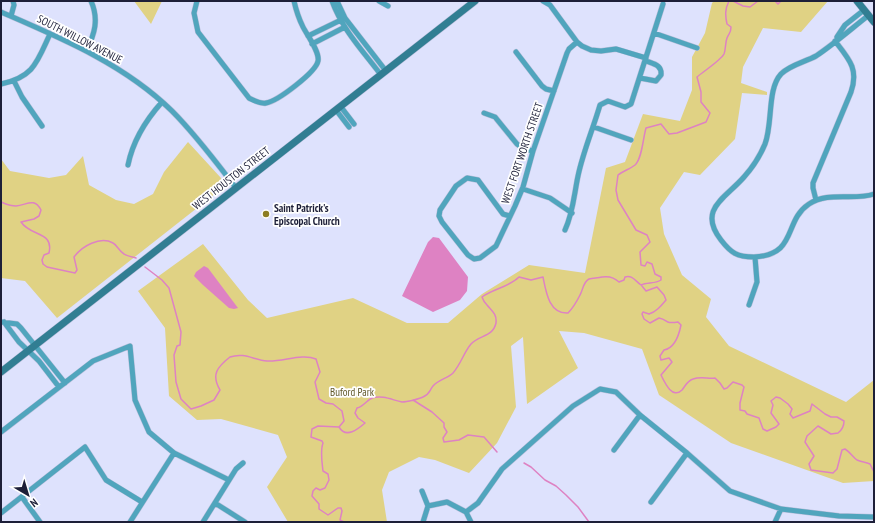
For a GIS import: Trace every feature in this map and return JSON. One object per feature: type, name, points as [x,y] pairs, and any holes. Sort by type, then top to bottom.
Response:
[{"type":"main road","name":"WEST HOUSTON STREET","points":[[1,372],[475,1]]},
{"type":"main road","points":[[857,1],[874,22]]},
{"type":"street","points":[[11,16],[14,4],[13,1]]},
{"type":"street","points":[[86,51],[93,35],[96,22],[95,11],[91,1]]},
{"type":"street","points":[[197,1],[194,13],[198,32],[249,98],[256,102],[262,103],[273,101],[291,88],[307,76],[318,61],[316,52],[303,27],[294,1]]},
{"type":"street","points":[[332,1],[343,19],[383,73]]},
{"type":"street","points":[[337,1],[345,27],[383,73]]},
{"type":"street","points":[[379,1],[388,6]]},
{"type":"street","points":[[543,1],[550,6],[577,42],[582,46],[591,50],[601,51],[616,49],[646,60],[660,68],[661,75],[656,81],[640,78]]},
{"type":"street","points":[[565,230],[572,213],[578,176],[600,105],[608,101],[625,107],[631,104],[664,4]]},
{"type":"street","name":"SOUTH WILLOW AVENUE","points":[[1,12],[86,51],[124,73],[162,102],[201,143],[236,188]]},
{"type":"street","points":[[867,13],[845,25],[835,41],[815,56],[784,72],[778,78],[773,91],[768,133],[760,154],[750,170],[722,198],[714,209],[712,222],[714,229],[730,250],[736,254],[755,256],[770,254],[781,248],[789,237],[800,211],[810,203],[827,198],[866,197],[874,194]]},
{"type":"street","points":[[308,36],[343,19]]},
{"type":"street","points":[[331,26],[335,33]]},
{"type":"street","points":[[312,44],[345,27]]},
{"type":"street","points":[[654,33],[697,48]]},
{"type":"street","points":[[1,84],[14,82],[24,76],[32,68],[38,60],[50,34]]},
{"type":"street","points":[[816,200],[813,183],[854,80],[851,64],[835,41]]},
{"type":"street","name":"WEST FORT WORTH STREET","points":[[510,216],[503,214],[478,180],[474,178],[467,178],[456,186],[440,210],[439,216],[459,244],[468,255],[474,259],[480,258],[496,246],[510,216],[522,189],[532,151],[567,53],[569,49],[577,42]]},
{"type":"street","points":[[516,52],[542,86],[554,91]]},
{"type":"street","points":[[14,82],[22,97],[42,126]]},
{"type":"street","points":[[128,165],[134,142],[141,129],[151,114],[162,102]]},
{"type":"street","points":[[338,108],[351,125]]},
{"type":"street","points":[[484,113],[495,117],[517,144],[524,149],[532,151]]},
{"type":"street","points":[[594,127],[631,140]]},
{"type":"street","points":[[522,189],[550,198],[572,213]]},
{"type":"street","points":[[749,305],[757,282],[755,256]]},
{"type":"street","points":[[2,322],[17,324],[64,383]]},
{"type":"street","points":[[2,322],[19,342],[39,361],[59,387]]},
{"type":"street","points":[[1,432],[93,361],[130,346],[135,400],[149,432],[174,453],[229,480]]},
{"type":"street","points":[[466,512],[478,503],[502,469],[573,406],[600,389],[616,392],[640,415],[687,453],[730,491],[780,509],[839,516],[874,517]]},
{"type":"street","points":[[614,450],[640,415]]},
{"type":"street","points":[[1,513],[85,447],[106,480],[142,502]]},
{"type":"street","points":[[130,522],[174,453]]},
{"type":"street","points":[[651,502],[687,453]]},
{"type":"street","points":[[203,522],[236,468],[243,463]]},
{"type":"street","points":[[422,491],[428,506],[423,522]]},
{"type":"street","points":[[22,497],[40,522]]},
{"type":"street","points":[[428,506],[447,502],[466,512],[471,522]]},
{"type":"street","points":[[215,503],[245,522]]},
{"type":"street","points":[[774,522],[780,509]]},
{"type":"street","points":[[839,516],[839,522]]},
{"type":"green space","points":[[134,1],[162,1],[151,24]]},
{"type":"green space","name":"Buford Park","points":[[714,1],[828,1],[801,32],[763,28],[743,67],[741,83],[767,92],[767,95],[742,93],[735,139],[700,175],[684,172],[660,208],[664,234],[682,275],[711,299],[706,317],[729,346],[846,402],[874,380],[874,481],[843,483],[731,443],[659,395],[642,349],[584,333],[559,331],[578,368],[527,404],[523,337],[511,346],[516,407],[497,443],[469,473],[435,460],[419,457],[389,472],[382,490],[387,522],[288,522],[267,487],[287,457],[278,435],[221,419],[197,420],[169,396],[165,328],[138,291],[203,244],[248,300],[267,318],[353,298],[407,323],[448,323],[482,294],[529,265],[585,273],[606,168],[625,162],[643,114],[680,121],[692,90],[692,57],[705,33],[712,3]]},
{"type":"green space","points":[[188,142],[221,178],[220,190],[57,318],[25,281],[1,278],[1,159],[10,171],[49,178],[66,175],[83,156],[89,185],[116,200],[134,204],[153,194],[164,172]]},
{"type":"shaded area","points":[[433,237],[439,238],[468,277],[467,291],[460,300],[433,312],[402,296],[428,242]]},
{"type":"shaded area","points":[[204,266],[208,268],[238,308],[229,308],[194,276],[196,272]]},
{"type":"waterway","points":[[145,267],[162,280],[169,288],[181,332],[180,345],[177,346],[174,355],[176,382],[181,399],[191,409],[214,400],[220,390],[216,380],[217,372],[222,364],[230,357],[240,355],[267,361],[311,357],[316,359],[320,372],[315,382],[319,399],[326,403],[333,404],[342,411],[344,421],[339,427],[342,431],[348,433],[352,432],[365,423],[358,418],[355,413],[357,408],[362,406],[370,399],[384,397],[402,402],[419,399],[427,395],[435,384],[453,373],[471,344],[492,331],[496,323],[495,315],[482,297],[511,283],[519,277],[531,280],[543,277],[547,295],[553,306],[556,310],[568,313],[578,300],[585,282],[589,279],[609,277],[619,282],[624,280],[625,277],[630,277],[641,285],[661,280],[661,277],[655,274],[652,264],[647,262],[645,266],[641,265],[640,252],[650,242],[647,235],[636,230],[618,200],[616,190],[618,175],[635,165],[637,162],[641,153],[646,128],[661,124],[669,134],[677,133],[706,122],[710,113],[701,102],[701,92],[697,77],[724,54],[726,40],[731,29],[731,27],[727,24],[726,15],[729,1]]},
{"type":"waterway","points":[[733,1],[743,6],[750,7],[758,1]]},
{"type":"waterway","points":[[775,1],[778,4],[781,1]]},
{"type":"waterway","points":[[1,202],[16,206],[33,203],[36,204],[41,210],[39,216],[34,219],[21,222],[25,227],[45,237],[48,241],[50,246],[49,253],[44,255],[42,260],[43,264],[47,267],[75,273],[77,270],[74,257],[86,246],[97,241],[108,241],[113,243],[124,254],[136,258]]},
{"type":"waterway","points":[[642,286],[646,291],[657,287],[664,295],[666,300],[652,313],[649,314],[643,312],[642,314],[644,319],[650,323],[659,318],[668,322],[678,322],[681,325],[678,337],[674,344],[668,349],[664,350],[660,356],[661,360],[669,358],[672,362],[661,375],[666,385],[672,391],[675,393],[678,392],[682,390],[689,381],[699,378],[715,378],[724,389],[733,382],[742,385],[744,387],[740,410],[759,418],[763,429],[767,431],[779,424],[771,413],[773,405],[771,401],[776,397],[788,404],[792,409],[790,414],[793,418],[810,411],[812,404],[825,414],[831,417],[837,417],[844,421],[844,425],[841,431],[831,434],[818,426],[807,436],[805,442],[814,456],[809,464],[811,470],[833,473],[837,469],[842,450],[845,449],[857,460],[870,464],[874,472]]},
{"type":"waterway","points":[[413,400],[432,412],[444,423],[444,427],[447,432],[443,438],[444,442],[459,440],[468,435],[484,437],[497,452]]},
{"type":"waterway","points":[[339,427],[318,426],[312,429],[311,437],[322,441],[323,443],[321,453],[323,471],[328,474],[329,480],[325,488],[320,490],[316,488],[313,491],[312,496],[319,504],[319,509],[328,515],[338,508],[341,508],[342,511],[340,520],[344,522]]},
{"type":"waterway","points":[[524,463],[566,495],[578,507],[589,522]]},
{"type":"place","name":"Saint Patrick's Episcopal Church","points":[[266,214]]}]
